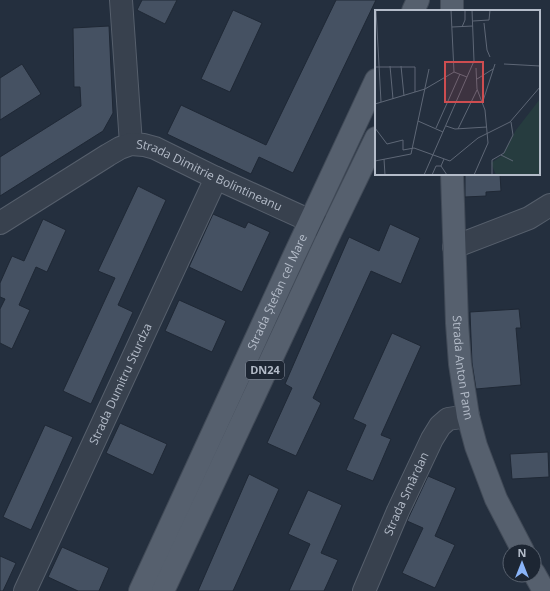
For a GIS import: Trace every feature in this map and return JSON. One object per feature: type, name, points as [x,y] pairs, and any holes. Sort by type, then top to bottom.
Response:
[{"type":"main road","points":[[413,10],[418,0]]},
{"type":"main road","name":"Strada Ștefan cel Mare","points":[[140,591],[375,82]]},
{"type":"main road","name":"Strada Ștefan cel Mare","points":[[163,591],[375,140]]},
{"type":"main road","name":"Strada Anton Pann","points":[[452,175],[457,323],[460,364],[468,416],[476,446],[496,499],[519,543]]},
{"type":"street","name":"Strada Dimitrie Bolintineanu","points":[[121,0],[131,144],[155,148],[331,231]]},
{"type":"street","points":[[0,223],[108,155],[131,144]]},
{"type":"street","name":"Strada Dumitru Sturdza","points":[[25,591],[216,178]]},
{"type":"street","points":[[454,247],[529,218],[550,205]]},
{"type":"street","name":"Strada Smârdan","points":[[364,591],[398,511],[432,438],[440,426],[448,419],[468,416]]},
{"type":"street","points":[[548,591],[550,586]]},
{"type":"building","points":[[142,0],[177,0],[165,24],[137,10]]},
{"type":"building","points":[[336,0],[376,0],[293,173],[259,157],[251,174],[167,134],[181,105],[266,145]]},
{"type":"building","points":[[233,10],[262,23],[230,92],[201,79]]},
{"type":"building","points":[[109,26],[113,113],[103,131],[0,196],[0,157],[81,106],[80,87],[74,87],[73,28]]},
{"type":"building","points":[[22,64],[41,94],[0,120],[0,78]]},
{"type":"building","points":[[465,175],[500,175],[501,191],[486,192],[486,196],[465,197]]},
{"type":"building","points":[[138,186],[166,200],[118,305],[133,312],[91,404],[63,391],[115,278],[98,271]]},
{"type":"building","points":[[213,214],[245,228],[248,222],[270,232],[242,292],[189,267]]},
{"type":"building","points":[[43,219],[66,230],[47,272],[36,267],[19,305],[30,310],[12,349],[0,343],[0,309],[5,299],[0,297],[0,283],[12,256],[24,261]]},
{"type":"building","points":[[390,224],[420,238],[401,284],[371,271],[313,398],[321,403],[296,456],[267,443],[292,388],[285,384],[349,237],[379,251]]},
{"type":"building","points":[[179,300],[226,321],[212,352],[165,331]]},
{"type":"building","points":[[519,309],[521,328],[516,328],[521,385],[476,389],[472,363],[470,312]]},
{"type":"building","points":[[392,333],[421,346],[381,435],[391,439],[373,481],[346,470],[366,425],[353,419]]},
{"type":"building","points":[[120,423],[167,444],[153,475],[106,453]]},
{"type":"building","points":[[45,425],[73,437],[31,530],[3,517]]},
{"type":"building","points":[[548,452],[549,477],[512,479],[510,454]]},
{"type":"building","points":[[249,474],[279,489],[233,591],[198,591]]},
{"type":"building","points":[[428,476],[456,488],[435,536],[455,545],[435,588],[402,573],[423,528],[407,521]]},
{"type":"building","points":[[308,490],[342,505],[321,553],[338,560],[324,591],[289,591],[310,544],[288,534]]},
{"type":"building","points":[[62,547],[109,568],[99,591],[78,591],[48,577]]},
{"type":"building","points":[[0,556],[16,563],[3,591],[0,591]]}]
